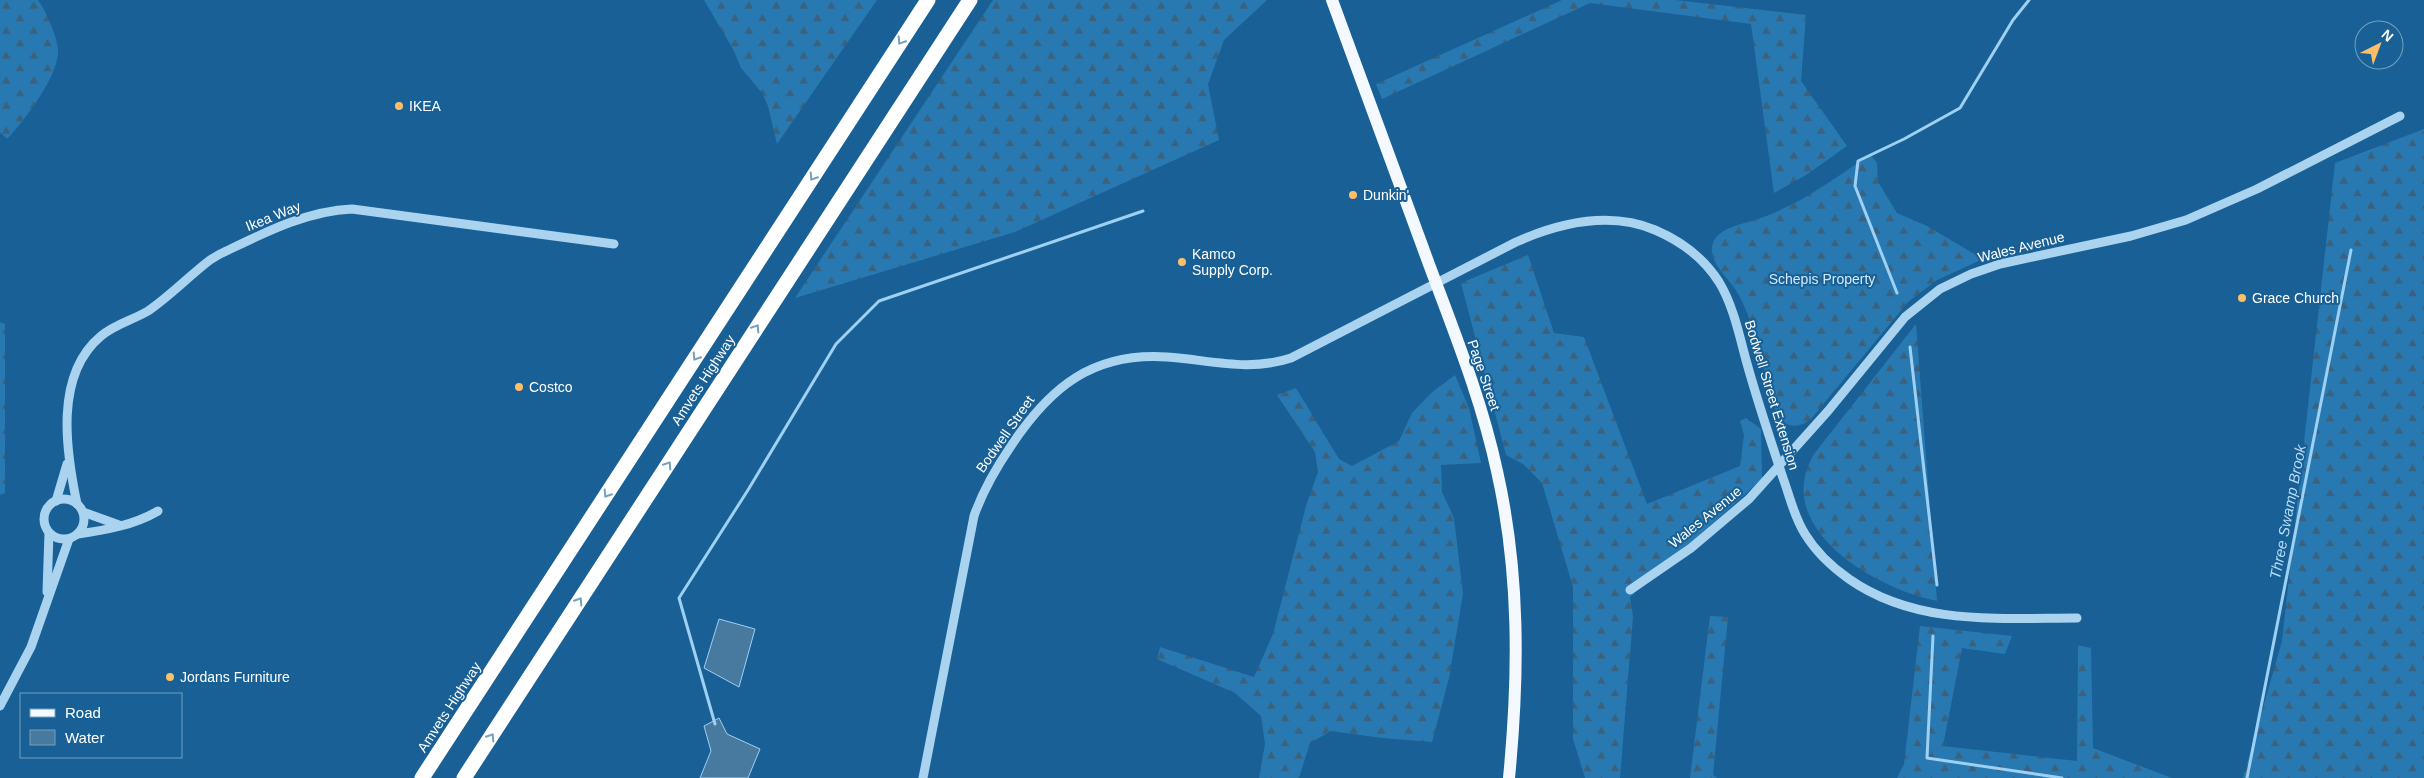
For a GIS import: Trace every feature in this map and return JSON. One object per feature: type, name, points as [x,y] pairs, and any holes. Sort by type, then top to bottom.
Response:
[{"type":"highway","name":"Amvets Highway","points":[[422,778],[928,0]]},
{"type":"highway","name":"Amvets Highway","points":[[464,778],[970,0]]},
{"type":"main road","name":"Page Street","points":[[1332,0],[1482,410],[1498,471],[1513,574],[1517,639],[1517,687],[1509,778]]},
{"type":"street","name":"Wales Avenue","points":[[1630,590],[1716,528],[1749,499],[1780,467],[1906,317],[1928,297],[1947,285],[1980,270],[2000,264],[2131,236],[2180,222],[2257,189],[2400,116]]},
{"type":"street","name":"Ikea Way","points":[[77,504],[68,459],[69,398],[71,382],[79,362],[94,342],[114,327],[146,312],[210,260],[290,223],[329,211],[362,209],[614,244]]},
{"type":"street","name":"Bodwell Street Extension","points":[[1435,282],[1533,234],[1574,223],[1602,220],[1638,224],[1679,242],[1701,260],[1719,283],[1727,298],[1760,409],[1798,522],[1810,541],[1837,570],[1873,593],[1904,607],[1932,614],[1958,617],[2077,618]]},
{"type":"street","name":"Bodwell Street","points":[[922,778],[974,516],[996,469],[1024,425],[1043,402],[1081,374],[1123,359],[1166,357],[1248,366],[1282,361],[1298,355],[1365,321],[1435,282]]},
{"type":"street","name":"Ikea Way","points":[[56,501],[68,459]]},
{"type":"street","points":[[78,534],[84,523],[83,512],[77,504],[65,499],[56,501],[48,506],[44,515],[44,525],[49,533],[56,538],[69,539],[78,534],[104,530],[142,520],[158,510]]},
{"type":"street","points":[[83,512],[119,525]]},
{"type":"street","points":[[46,600],[49,533]]},
{"type":"street","points":[[0,706],[31,647],[69,539]]},
{"type":"green space","points":[[0,0],[38,0],[51,24],[58,50],[53,72],[39,98],[7,139],[0,132]]},
{"type":"green space","points":[[704,0],[877,0],[777,144],[768,106],[762,93],[741,68],[734,51]]},
{"type":"green space","points":[[993,0],[1267,0],[1224,40],[1208,84],[1219,140],[1015,232],[795,298]]},
{"type":"green space","points":[[1562,0],[1675,0],[1806,15],[1801,81],[1847,146],[1806,175],[1774,193],[1751,24],[1590,3],[1382,99],[1376,84]]},
{"type":"green space","points":[[2424,129],[2424,778],[2243,778],[2282,641],[2335,163]]},
{"type":"green space","name":"Schepis Property","points":[[1870,154],[1877,163],[1878,182],[1897,213],[1927,226],[1983,259],[1937,280],[1908,302],[1811,419],[1793,426],[1780,419],[1777,414],[1750,321],[1737,292],[1715,263],[1712,250],[1713,243],[1721,233],[1732,227],[1773,213],[1802,199]]},
{"type":"green space","points":[[1528,255],[1554,333],[1584,337],[1647,504],[1740,466],[1744,435],[1740,421],[1746,418],[1761,429],[1762,479],[1630,597],[1633,617],[1620,778],[1585,778],[1573,739],[1573,587],[1542,483],[1523,464],[1506,455],[1461,283]]},
{"type":"green space","points":[[0,322],[5,324],[5,493],[0,495]]},
{"type":"green space","points":[[1916,324],[1937,601],[1912,594],[1886,583],[1860,569],[1836,551],[1817,530],[1806,506],[1804,481],[1814,454]]},
{"type":"green space","points":[[1455,375],[1469,408],[1481,463],[1441,465],[1442,492],[1454,518],[1463,594],[1449,678],[1432,742],[1331,731],[1310,743],[1299,778],[1259,778],[1265,744],[1261,716],[1235,693],[1157,659],[1160,647],[1254,677],[1273,634],[1306,506],[1318,472],[1315,452],[1277,395],[1296,388],[1339,459],[1352,466],[1399,441],[1412,413],[1431,393]]},
{"type":"green space","points":[[1710,616],[1728,617],[1713,775],[1718,778],[1690,778]]},
{"type":"green space","points":[[1920,626],[2012,636],[2005,654],[1962,648],[1943,746],[2077,761],[2078,645],[2091,648],[2093,748],[2172,778],[1897,778],[1904,764]]},
{"type":"water","points":[[719,619],[755,629],[739,687],[704,668]]},
{"type":"water","points":[[719,718],[727,734],[760,749],[748,778],[700,778],[711,751],[704,726]]},
{"type":"waterway","name":"Three Swamp Brook","points":[[1897,293],[1855,186],[1858,161],[1904,139],[1960,108],[2013,20],[2029,0]]},
{"type":"waterway","points":[[715,724],[679,598],[748,490],[836,344],[879,301],[1143,211]]},
{"type":"waterway","name":"Three Swamp Brook","points":[[2247,778],[2351,250]]},
{"type":"waterway","name":"Three Swamp Brook","points":[[1910,347],[1937,585]]},
{"type":"waterway","name":"Three Swamp Brook","points":[[1933,636],[1927,758],[2062,778]]},
{"type":"place","name":"IKEA","points":[[399,106]]},
{"type":"place","name":"Dunkin'","points":[[1353,195]]},
{"type":"place","name":"Kamco Supply Corp.","points":[[1182,262]]},
{"type":"place","name":"Grace Church","points":[[2242,298]]},
{"type":"place","name":"Costco","points":[[519,387]]},
{"type":"place","name":"Jordans Furniture","points":[[170,677]]}]
